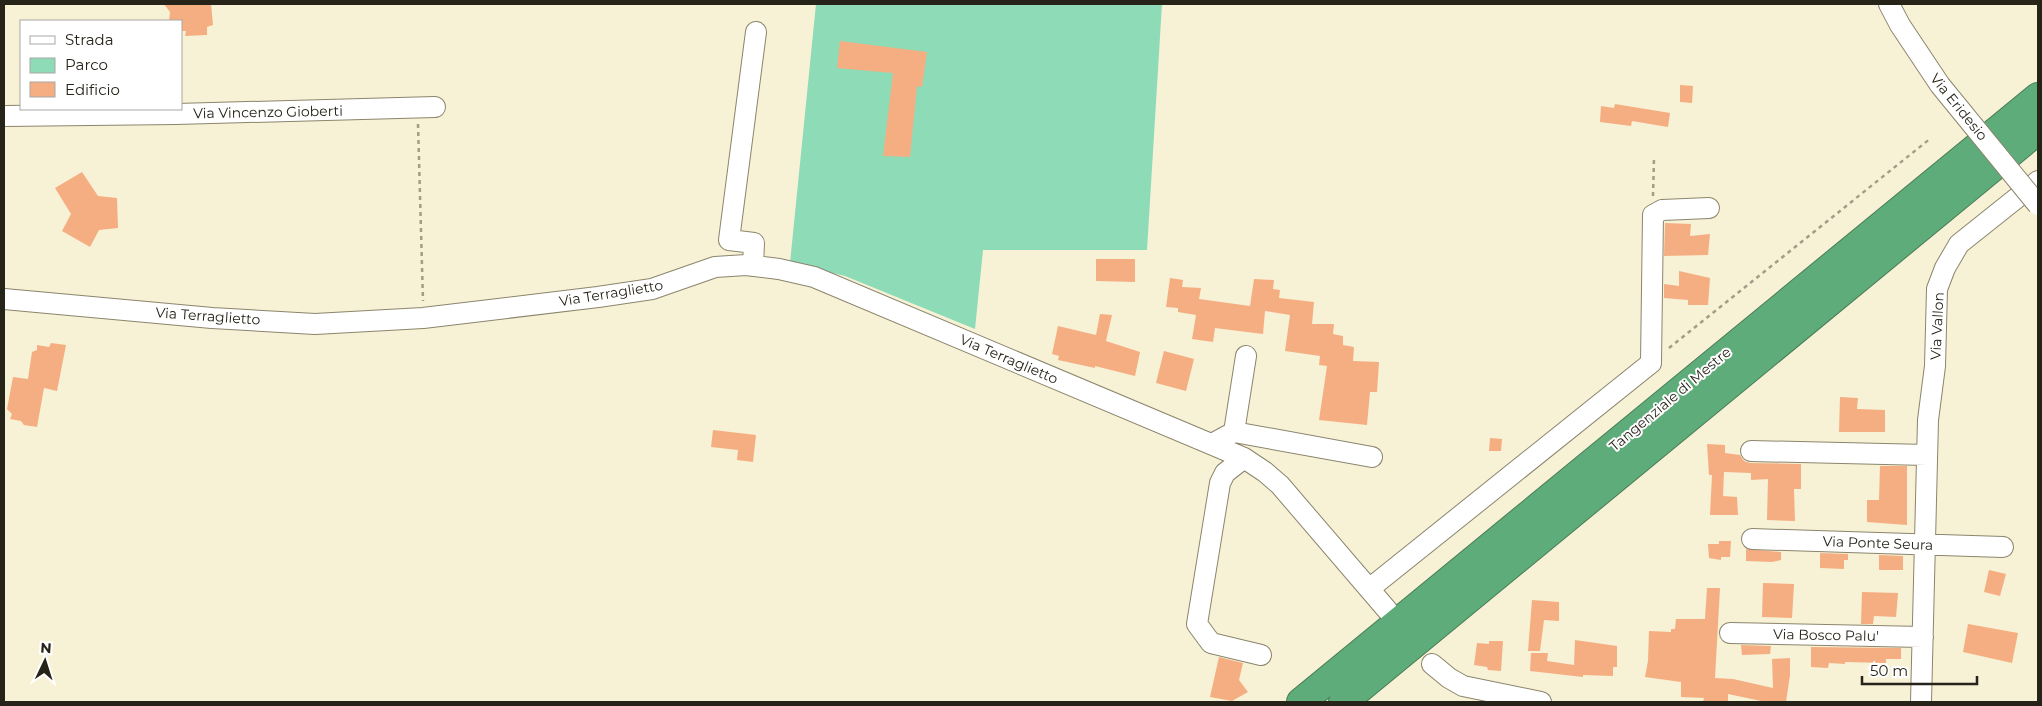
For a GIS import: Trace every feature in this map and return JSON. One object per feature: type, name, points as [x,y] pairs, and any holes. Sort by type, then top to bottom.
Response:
[{"type":"highway","name":"Tangenziale di Mestre","points":[[1302,702],[2038,97]]},
{"type":"highway","name":"Tangenziale di Mestre","points":[[1343,702],[2038,130]]},
{"type":"street","name":"Via Eridesio","points":[[1889,4],[1900,26],[1940,85],[2038,205]]},
{"type":"street","points":[[753,266],[754,243],[729,240],[756,32]]},
{"type":"street","name":"Via Vincenzo Gioberti","points":[[4,116],[42,113],[426,107]]},
{"type":"street","name":"Via Vallon","points":[[1922,702],[1928,420],[1935,366],[1937,289],[1945,268],[1959,244],[2038,181]]},
{"type":"street","points":[[1369,589],[1650,363],[1653,215],[1662,210],[1709,208]]},
{"type":"street","name":"Via Terraglietto","points":[[4,299],[212,318],[315,324],[423,318],[616,295],[652,289],[715,267],[753,266],[779,269],[814,277],[1244,458],[1265,472],[1280,486],[1388,611]]},
{"type":"street","points":[[1234,432],[1246,356]]},
{"type":"street","points":[[1212,444],[1234,432],[1372,457]]},
{"type":"street","points":[[1752,451],[1928,454]]},
{"type":"street","points":[[1244,458],[1225,473],[1220,483],[1197,624],[1211,643],[1261,655]]},
{"type":"street","name":"Via Ponte Seura","points":[[1752,539],[2003,547]]},
{"type":"street","name":"Via Bosco Palu'","points":[[1730,633],[1923,638]]},
{"type":"street","points":[[1432,664],[1449,678],[1463,686],[1541,702]]},
{"type":"path","points":[[423,318],[426,107]]},
{"type":"path","points":[[1650,363],[1931,138]]},
{"type":"path","points":[[1653,215],[1654,158]]},
{"type":"green space","points":[[816,4],[1162,4],[1147,250],[983,250],[975,329],[845,276],[790,263]]},
{"type":"building","points":[[164,4],[211,4],[213,25],[207,27],[207,35],[185,36],[186,31],[182,31],[182,20],[169,20],[170,12]]},
{"type":"building","points":[[840,41],[927,52],[922,87],[917,86],[910,157],[883,156],[893,73],[837,68]]},
{"type":"building","points":[[1680,85],[1693,86],[1692,103],[1680,102]]},
{"type":"building","points":[[1615,104],[1670,113],[1668,127],[1632,121],[1631,126],[1600,122],[1601,106],[1614,108]]},
{"type":"building","points":[[82,172],[98,196],[117,198],[118,228],[99,230],[90,247],[62,231],[71,214],[55,188]]},
{"type":"building","points":[[1665,223],[1691,224],[1690,236],[1710,234],[1708,255],[1664,256]]},
{"type":"building","points":[[1096,259],[1135,259],[1135,282],[1096,281]]},
{"type":"building","points":[[1679,271],[1710,278],[1708,305],[1688,305],[1688,300],[1664,298],[1664,284],[1679,286]]},
{"type":"building","points":[[1170,278],[1183,280],[1182,287],[1201,288],[1199,299],[1250,306],[1254,279],[1274,280],[1273,289],[1280,290],[1279,298],[1314,302],[1312,324],[1334,324],[1333,334],[1343,336],[1343,345],[1354,347],[1353,361],[1379,362],[1377,392],[1370,392],[1367,425],[1319,420],[1327,366],[1319,365],[1320,356],[1285,351],[1290,315],[1265,311],[1263,334],[1215,328],[1213,342],[1192,339],[1196,315],[1178,312],[1178,308],[1166,307]]},
{"type":"building","points":[[1100,314],[1112,315],[1106,341],[1140,352],[1135,376],[1095,366],[1095,368],[1058,360],[1059,356],[1052,354],[1058,326],[1096,335]]},
{"type":"building","points":[[51,343],[66,345],[57,391],[44,388],[37,427],[24,425],[21,421],[10,419],[12,414],[7,409],[13,377],[28,379],[32,352],[37,350],[37,345],[49,347]]},
{"type":"building","points":[[1164,351],[1194,359],[1186,391],[1156,383]]},
{"type":"building","points":[[1840,397],[1858,398],[1857,409],[1885,410],[1885,432],[1839,432]]},
{"type":"building","points":[[713,430],[756,435],[753,462],[737,460],[738,450],[711,447]]},
{"type":"building","points":[[1490,438],[1502,439],[1501,451],[1489,451]]},
{"type":"building","points":[[1707,444],[1725,445],[1725,453],[1740,455],[1744,461],[1750,463],[1801,464],[1801,489],[1794,489],[1795,521],[1767,520],[1768,479],[1751,480],[1751,473],[1724,472],[1723,496],[1737,497],[1738,515],[1710,515],[1712,475],[1709,475]]},
{"type":"building","points":[[1880,466],[1907,466],[1907,525],[1867,522],[1867,500],[1879,500]]},
{"type":"building","points":[[1719,541],[1731,541],[1730,557],[1721,557],[1721,560],[1709,558],[1708,544],[1719,544]]},
{"type":"building","points":[[1746,549],[1781,552],[1781,560],[1772,562],[1746,561]]},
{"type":"building","points":[[1820,553],[1848,554],[1848,560],[1844,560],[1844,569],[1820,568]]},
{"type":"building","points":[[1879,555],[1903,556],[1903,570],[1879,570]]},
{"type":"building","points":[[1989,570],[2006,574],[2000,596],[1984,592]]},
{"type":"building","points":[[1763,583],[1794,584],[1792,618],[1762,617]]},
{"type":"building","points":[[1707,588],[1720,588],[1715,678],[1733,679],[1773,688],[1772,659],[1790,658],[1790,675],[1786,702],[1766,702],[1728,694],[1728,702],[1703,702],[1704,698],[1681,697],[1681,682],[1645,677],[1648,661],[1649,631],[1671,632],[1671,629],[1675,629],[1676,619],[1705,619]]},
{"type":"building","points":[[1862,592],[1898,593],[1896,617],[1874,616],[1873,624],[1861,624]]},
{"type":"building","points":[[1532,600],[1559,602],[1559,621],[1544,620],[1540,651],[1528,651]]},
{"type":"building","points":[[1968,624],[2018,633],[2012,663],[1963,652]]},
{"type":"building","points":[[1575,640],[1617,646],[1617,667],[1613,667],[1613,676],[1583,675],[1583,677],[1530,671],[1531,653],[1548,653],[1547,661],[1574,665]]},
{"type":"building","points":[[1489,641],[1503,641],[1501,671],[1488,670],[1487,667],[1474,665],[1477,643],[1489,644]]},
{"type":"building","points":[[1741,645],[1771,646],[1770,654],[1742,655]]},
{"type":"building","points":[[1811,647],[1901,648],[1901,659],[1886,659],[1886,663],[1845,662],[1845,664],[1829,663],[1828,668],[1811,667]]},
{"type":"building","points":[[1219,657],[1243,663],[1239,680],[1248,692],[1232,701],[1210,697]]}]
